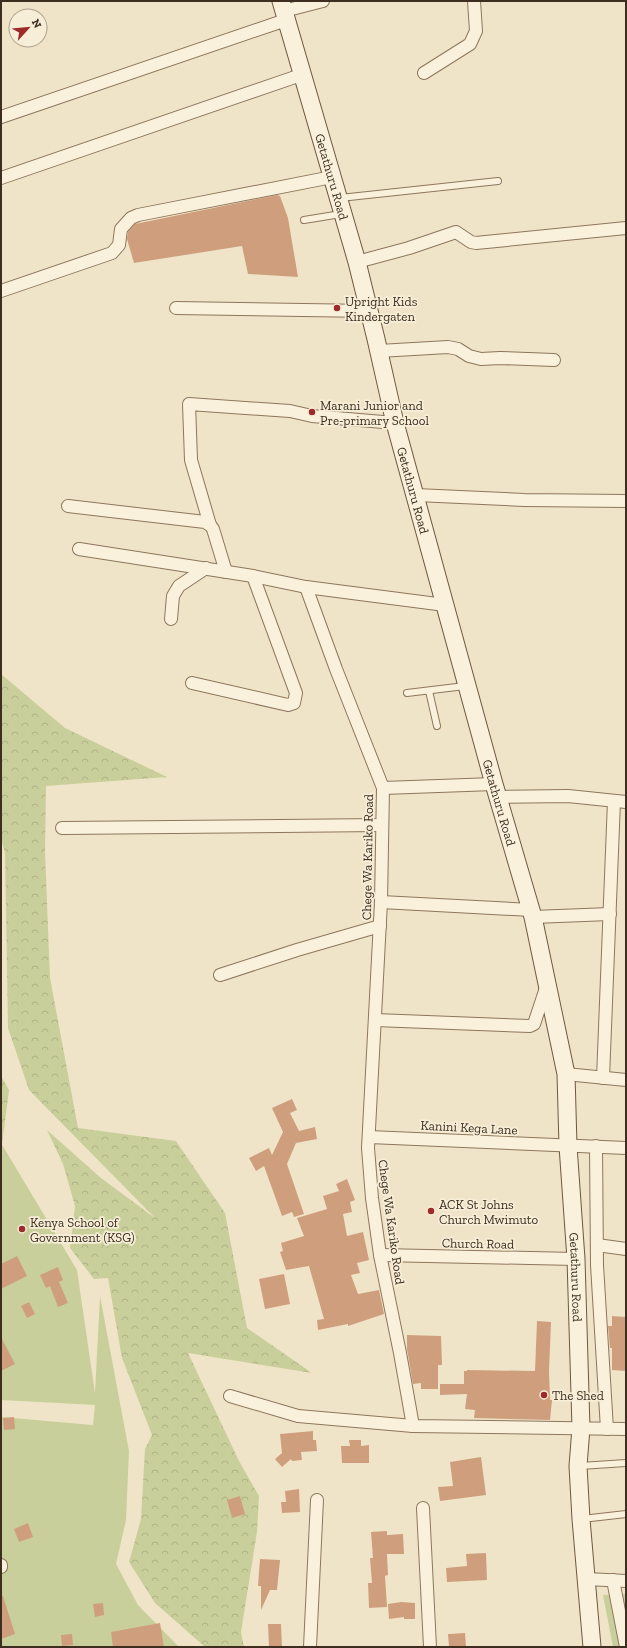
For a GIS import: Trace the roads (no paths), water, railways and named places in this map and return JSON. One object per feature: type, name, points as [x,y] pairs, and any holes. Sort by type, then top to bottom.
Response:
[{"type":"main road","name":"Getathuru Road","points":[[283,11],[357,262],[395,423],[496,791],[532,913],[566,1074],[568,1146],[576,1259],[581,1428],[578,1466],[592,1647]]},
{"type":"street","points":[[1,117],[283,11],[323,1]]},
{"type":"street","points":[[424,73],[470,44],[476,31],[474,1]]},
{"type":"street","points":[[1,178],[301,75]]},
{"type":"street","points":[[1,291],[112,253],[119,245],[121,229],[130,218],[332,177]]},
{"type":"street","points":[[357,262],[409,248],[456,232],[471,242],[476,243],[626,228]]},
{"type":"street","points":[[176,308],[369,311]]},
{"type":"street","points":[[379,351],[448,347],[458,349],[469,356],[481,359],[500,358],[554,360]]},
{"type":"street","points":[[226,572],[210,525],[191,460],[189,404],[290,411],[312,416],[395,423]]},
{"type":"street","points":[[416,495],[524,500],[626,501]]},
{"type":"street","points":[[68,506],[205,522],[210,525]]},
{"type":"street","points":[[79,549],[206,568],[306,587],[445,605]]},
{"type":"street","points":[[172,619],[173,596],[179,586],[206,568]]},
{"type":"street","points":[[192,683],[288,704],[294,703],[296,692],[253,576]]},
{"type":"street","name":"Chege Wa Kariko Road","points":[[306,587],[336,669],[383,788],[382,902],[369,1137],[372,1198],[380,1255],[413,1426]]},
{"type":"street","points":[[383,788],[496,791],[620,801],[610,914],[603,1078]]},
{"type":"street","points":[[62,828],[382,825]]},
{"type":"street","points":[[382,902],[532,913],[610,914]]},
{"type":"street","points":[[220,975],[297,950],[380,926]]},
{"type":"street","points":[[375,1020],[530,1026],[534,1024],[547,984]]},
{"type":"street","points":[[566,1074],[626,1080]]},
{"type":"street","name":"Kanini Kega Lane","points":[[369,1137],[626,1148]]},
{"type":"street","points":[[596,1146],[597,1245],[607,1429]]},
{"type":"street","points":[[597,1245],[626,1249]]},
{"type":"street","name":"Church Road","points":[[380,1255],[576,1259]]},
{"type":"street","points":[[230,1396],[298,1416],[413,1426],[626,1429]]},
{"type":"street","points":[[310,1647],[317,1500]]},
{"type":"street","points":[[423,1508],[430,1647]]},
{"type":"street","points":[[587,1579],[626,1581]]},
{"type":"street","points":[[613,1580],[626,1647]]},
{"type":"lane","points":[[304,220],[340,206],[498,181]]},
{"type":"lane","points":[[407,694],[467,686]]},
{"type":"lane","points":[[429,691],[437,726]]},
{"type":"lane","points":[[578,1466],[626,1463]]},
{"type":"lane","points":[[581,1519],[626,1514]]},
{"type":"place","name":"Upright Kids Kindergaten","points":[[337,308]]},
{"type":"place","name":"Marani Junior and Pre-primary School","points":[[312,412]]},
{"type":"place","name":"ACK St Johns Church Mwimuto","points":[[431,1211]]},
{"type":"place","name":"Kenya School of Government (KSG)","points":[[22,1229]]},
{"type":"place","name":"The Shed","points":[[544,1395]]}]
